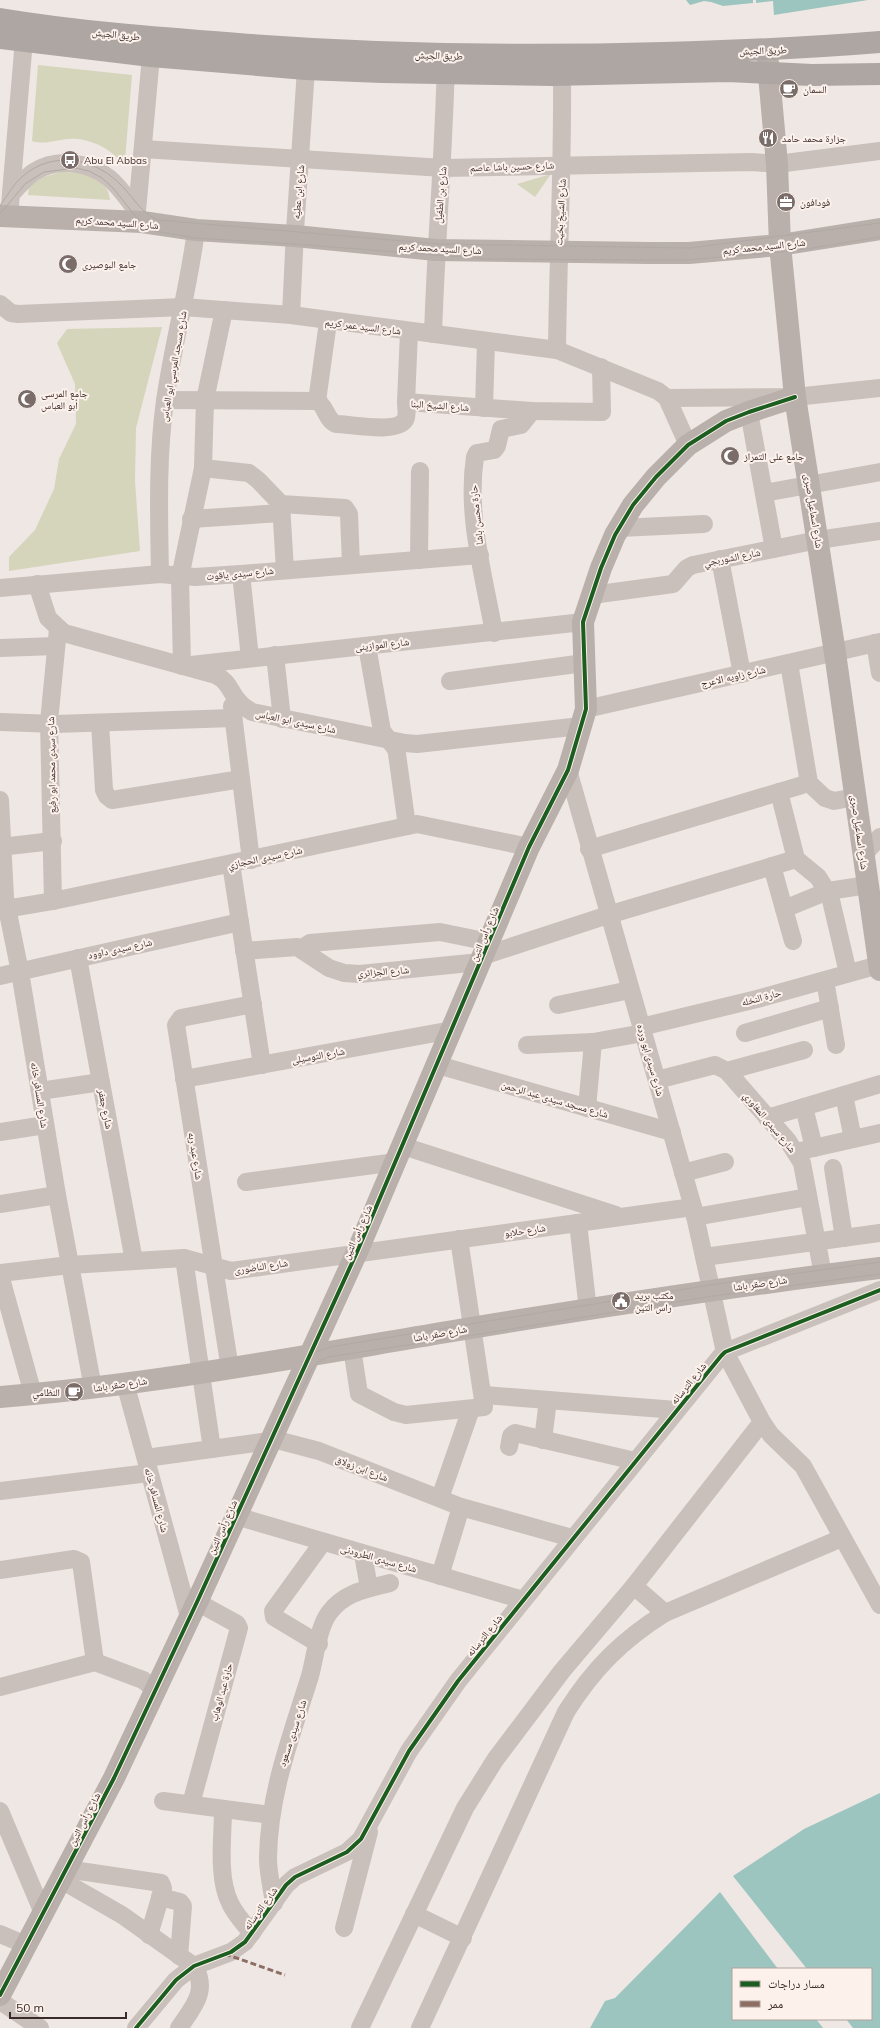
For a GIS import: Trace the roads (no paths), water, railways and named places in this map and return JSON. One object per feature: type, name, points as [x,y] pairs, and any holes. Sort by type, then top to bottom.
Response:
[{"type":"highway","name":"طريق الجيش","points":[[0,19],[25,33],[151,56],[306,69],[446,64],[552,56],[767,50],[880,42]]},
{"type":"highway","name":"طريق الجيش","points":[[0,38],[25,33],[148,37],[306,49],[446,64],[562,74],[728,71],[812,75],[880,74]]},
{"type":"main road","name":"شارع اسماعيل صبرى","points":[[767,50],[777,164],[780,245],[795,397],[835,653],[863,855],[877,927],[880,970]]},
{"type":"main road","name":"شارع السيد محمد كريم","points":[[5,216],[137,217],[196,230],[295,236],[436,250],[689,253],[780,245],[880,229]]},
{"type":"main road","name":"شارع رأس التين","points":[[0,1995],[114,1778],[194,1609],[312,1354],[357,1252],[438,1065],[529,847],[568,770],[584,717],[583,622],[601,568],[620,528],[633,505],[656,477],[688,445],[726,421],[795,397]]},
{"type":"main road","name":"شارع صقر باشا","points":[[0,1397],[93,1388],[230,1369],[312,1354],[711,1290],[880,1268]]},
{"type":"street","points":[[5,216],[12,193],[8,139],[25,33]]},
{"type":"street","points":[[137,217],[151,56]]},
{"type":"street","name":"شارع بن الطفيل","points":[[433,334],[436,250],[443,168],[446,64]]},
{"type":"street","name":"شارع ابن عطيه","points":[[291,315],[306,69]]},
{"type":"street","name":"شارع الشيخ بخيت","points":[[557,350],[558,251],[563,164],[562,74]]},
{"type":"street","name":"شارع حسين باشا عاصم","points":[[143,149],[443,168],[563,164],[752,162],[777,164],[880,151]]},
{"type":"street","name":"شارع السيد محمد كريم","points":[[12,193],[34,172],[53,164],[74,164],[98,170],[110,178],[137,217]]},
{"type":"street","name":"شارع مسجد المرسي ابو العباس","points":[[160,574],[158,460],[165,400],[196,230]]},
{"type":"street","name":"شارع السيد عمر كريم","points":[[0,304],[11,313],[18,314],[183,307],[291,315],[328,322],[557,350],[645,385],[667,398]]},
{"type":"street","points":[[182,666],[180,577],[191,519],[203,468],[205,400],[224,310]]},
{"type":"street","points":[[165,400],[317,401],[328,322]]},
{"type":"street","points":[[406,402],[409,332]]},
{"type":"street","points":[[484,408],[486,342]]},
{"type":"street","name":"شارع الشيخ البنا","points":[[317,401],[321,404],[329,420],[336,424],[392,428],[401,425],[404,421],[406,417],[406,402],[532,411],[602,412],[601,367]]},
{"type":"street","points":[[688,445],[667,398],[795,397],[880,388]]},
{"type":"street","name":"حارة محسن باشا","points":[[494,633],[480,555],[472,495],[472,476],[475,456],[479,453],[494,450],[497,446],[501,429],[521,425],[532,411]]},
{"type":"street","points":[[749,412],[774,549]]},
{"type":"street","points":[[203,468],[249,473],[281,508],[285,570]]},
{"type":"street","points":[[419,560],[420,471]]},
{"type":"street","points":[[764,493],[880,472]]},
{"type":"street","points":[[191,519],[281,508],[344,507],[347,509],[349,514],[351,565]]},
{"type":"street","points":[[620,528],[704,524]]},
{"type":"street","name":"شارع الشوربجي","points":[[592,595],[673,584],[687,568],[693,565],[720,559],[818,540],[880,531]]},
{"type":"street","name":"شارع سيدى ياقوت","points":[[0,588],[160,574],[180,577],[241,574],[480,555]]},
{"type":"street","points":[[720,559],[742,674]]},
{"type":"street","points":[[241,574],[250,658]]},
{"type":"street","name":"شارع سيدى ابو العباس","points":[[37,584],[48,618],[58,629],[74,637],[216,675],[224,679],[241,704],[252,712],[388,740],[417,744],[584,717]]},
{"type":"street","name":"شارع الموازينى","points":[[182,666],[494,633],[583,622]]},
{"type":"street","name":"شارع سيدى محمد ابو رفيع","points":[[53,901],[53,841],[49,722],[58,629]]},
{"type":"street","points":[[877,642],[880,673]]},
{"type":"street","name":"شارع زاويه الاعرج","points":[[584,717],[742,674],[877,642]]},
{"type":"street","points":[[0,648],[56,646]]},
{"type":"street","points":[[367,646],[382,730],[396,749],[408,826]]},
{"type":"street","points":[[275,655],[282,719]]},
{"type":"street","points":[[450,681],[584,663]]},
{"type":"street","points":[[789,663],[809,783],[825,798],[834,801],[856,797]]},
{"type":"street","points":[[230,686],[251,860]]},
{"type":"street","points":[[0,722],[49,722],[56,724],[233,718]]},
{"type":"street","points":[[100,722],[104,790],[106,796],[112,800],[241,779]]},
{"type":"street","name":"شارع سيدى ابو ورده","points":[[568,770],[589,849],[684,1173],[725,1352],[762,1422],[771,1435],[803,1466],[880,1605]]},
{"type":"street","points":[[589,849],[809,783]]},
{"type":"street","points":[[779,792],[796,859],[818,877],[828,891],[848,973]]},
{"type":"street","name":"شارع المسافر خانه","points":[[0,800],[5,898],[4,909],[20,972],[57,1195],[93,1388]]},
{"type":"street","name":"شارع سيدى الحجازي","points":[[4,909],[53,901],[417,824],[529,847]]},
{"type":"street","points":[[863,855],[880,837]]},
{"type":"street","points":[[2,847],[53,841]]},
{"type":"street","name":"شارع الجزائري","points":[[300,949],[314,960],[344,973],[360,974],[484,953],[796,859]]},
{"type":"street","points":[[231,864],[262,1065]]},
{"type":"street","points":[[772,866],[793,941]]},
{"type":"street","points":[[784,909],[828,891],[868,885]]},
{"type":"street","name":"شارع سيدى داوود","points":[[0,976],[240,922]]},
{"type":"street","points":[[244,951],[292,946],[300,949],[310,943],[440,932],[484,953]]},
{"type":"street","name":"شارع جعفر","points":[[78,958],[134,1261]]},
{"type":"street","name":"حارة النخله","points":[[526,1045],[594,1042],[880,965]]},
{"type":"street","points":[[825,980],[836,1045]]},
{"type":"street","points":[[558,1005],[630,990]]},
{"type":"street","name":"شارع عبد ربه","points":[[230,1369],[176,1025],[178,1020],[253,1004]]},
{"type":"street","points":[[745,1033],[830,1008]]},
{"type":"street","name":"شارع التوسيلى","points":[[184,1079],[452,1030]]},
{"type":"street","points":[[587,1108],[594,1042]]},
{"type":"street","points":[[657,1080],[715,1065],[727,1071],[804,1050]]},
{"type":"street","name":"شارع مسجد سيدى عبد الرحمن","points":[[438,1065],[672,1132]]},
{"type":"street","name":"شارع سيدى المغاوري","points":[[727,1071],[796,1152],[802,1163],[823,1275]]},
{"type":"street","points":[[40,1091],[101,1082]]},
{"type":"street","points":[[766,1118],[880,1084]]},
{"type":"street","points":[[844,1095],[853,1139]]},
{"type":"street","points":[[804,1107],[814,1148]]},
{"type":"street","points":[[0,1132],[45,1125]]},
{"type":"street","points":[[796,1152],[880,1133]]},
{"type":"street","points":[[246,1182],[400,1154],[620,1217]]},
{"type":"street","points":[[684,1173],[726,1162]]},
{"type":"street","points":[[833,1168],[844,1238]]},
{"type":"street","points":[[0,1204],[57,1195]]},
{"type":"street","name":"شارع حلابو","points":[[357,1252],[620,1217],[694,1212],[808,1197]]},
{"type":"street","points":[[578,1223],[588,1310]]},
{"type":"street","points":[[704,1257],[880,1233]]},
{"type":"street","points":[[352,1348],[360,1396],[394,1412],[406,1415],[484,1407],[484,1395],[459,1239]]},
{"type":"street","name":"شارع الناضورى","points":[[0,1274],[70,1265],[184,1258],[231,1271],[357,1252]]},
{"type":"street","points":[[184,1258],[212,1449]]},
{"type":"street","points":[[0,1274],[33,1394]]},
{"type":"street","name":"شارع الترسانه","points":[[136,2028],[176,1980],[186,1961],[231,1952],[245,1942],[286,1885],[295,1878],[347,1852],[361,1839],[409,1751],[458,1681],[716,1360],[725,1352],[880,1290]]},
{"type":"street","name":"شارع المسافر خانه","points":[[125,1383],[188,1613],[194,1609]]},
{"type":"street","points":[[484,1395],[676,1410]]},
{"type":"street","points":[[544,1440],[548,1400]]},
{"type":"street","points":[[440,1498],[471,1409]]},
{"type":"street","points":[[360,2028],[465,1808],[494,1760],[562,1671],[634,1586],[762,1422]]},
{"type":"street","points":[[509,1447],[511,1436],[514,1433],[635,1461]]},
{"type":"street","name":"شارع ابن زولاق","points":[[0,1491],[148,1466],[212,1449],[271,1440],[295,1444],[319,1451],[461,1506],[572,1538]]},
{"type":"street","points":[[440,1576],[461,1506]]},
{"type":"street","name":"شارع سيدى الطرودنى","points":[[236,1516],[523,1600]]},
{"type":"street","points":[[420,2028],[463,1938],[566,1712],[576,1696],[599,1666],[619,1646],[641,1628],[665,1613],[842,1538]]},
{"type":"street","points":[[319,1644],[274,1617],[273,1611],[323,1542]]},
{"type":"street","points":[[363,1554],[369,1588]]},
{"type":"street","points":[[0,1570],[74,1559],[79,1560],[82,1565],[95,1662]]},
{"type":"street","name":"شارع سيدى مسعود","points":[[274,1903],[268,1860],[271,1815],[281,1764],[319,1644],[323,1625],[329,1613],[352,1593],[390,1583]]},
{"type":"street","points":[[634,1586],[665,1613]]},
{"type":"street","name":"حارة عبد الوهاب","points":[[191,1804],[239,1628],[237,1624],[194,1609]]},
{"type":"street","points":[[0,1687],[95,1662],[143,1680],[156,1690]]},
{"type":"street","points":[[163,1801],[271,1815]]},
{"type":"street","points":[[223,1809],[222,1879],[230,1904],[252,1933]]},
{"type":"street","points":[[0,1811],[43,1913]]},
{"type":"street","points":[[344,1928],[371,1822]]},
{"type":"street","points":[[63,1874],[158,1881],[163,1886],[149,1935]]},
{"type":"street","points":[[63,1874],[186,1961],[199,1974],[201,1983],[200,1993],[179,2028]]},
{"type":"street","points":[[160,1897],[180,1902],[183,1906],[186,1961]]},
{"type":"street","points":[[414,1914],[463,1938]]},
{"type":"street","points":[[0,1934],[26,1945]]},
{"type":"street","points":[[0,2001],[40,2028]]},
{"type":"water","points":[[686,0],[753,0],[753,3],[723,6],[704,1],[690,5]]},
{"type":"water","points":[[756,0],[868,0],[774,15],[773,1],[756,3]]},
{"type":"water","points":[[880,1793],[880,2028],[853,2028],[847,2020],[872,2020],[872,1968],[806,1968],[733,1876],[804,1829]]},
{"type":"water","points":[[720,1892],[777,1968],[732,1968],[732,2020],[817,2020],[823,2028],[590,2028],[605,2001],[615,1998]]},
{"type":"tram line","points":[[0,205],[23,176],[35,168],[60,160],[86,163],[111,176],[138,205],[158,220],[439,244],[690,248],[880,223]]},
{"type":"tram line","points":[[0,214],[25,184],[44,172],[76,168],[89,171],[102,178],[113,188],[137,218],[148,227],[155,231],[195,238],[486,259],[686,260],[793,251],[880,237]]},
{"type":"tram line","points":[[0,1988],[92,1813],[196,1599],[267,1440],[305,1363],[316,1352],[330,1347],[710,1285],[880,1262]]},
{"type":"tram line","points":[[0,2001],[75,1862],[127,1760],[259,1479],[313,1367],[318,1362],[328,1357],[713,1296],[880,1274]]},
{"type":"place","name":"السمان","points":[[789,89]]},
{"type":"place","name":"جزارة محمد حامد","points":[[768,138]]},
{"type":"place","name":"Abu El Abbas","points":[[70,160]]},
{"type":"place","name":"فودافون","points":[[786,202]]},
{"type":"place","name":"جامع البوصيرى","points":[[68,264]]},
{"type":"place","name":"جامع المرسى أبو العباس","points":[[27,399]]},
{"type":"place","name":"جامع على التمراز","points":[[730,456]]},
{"type":"place","name":"مكتب بريد راس التين","points":[[621,1301]]},
{"type":"place","name":"النظامي","points":[[74,1392]]}]
